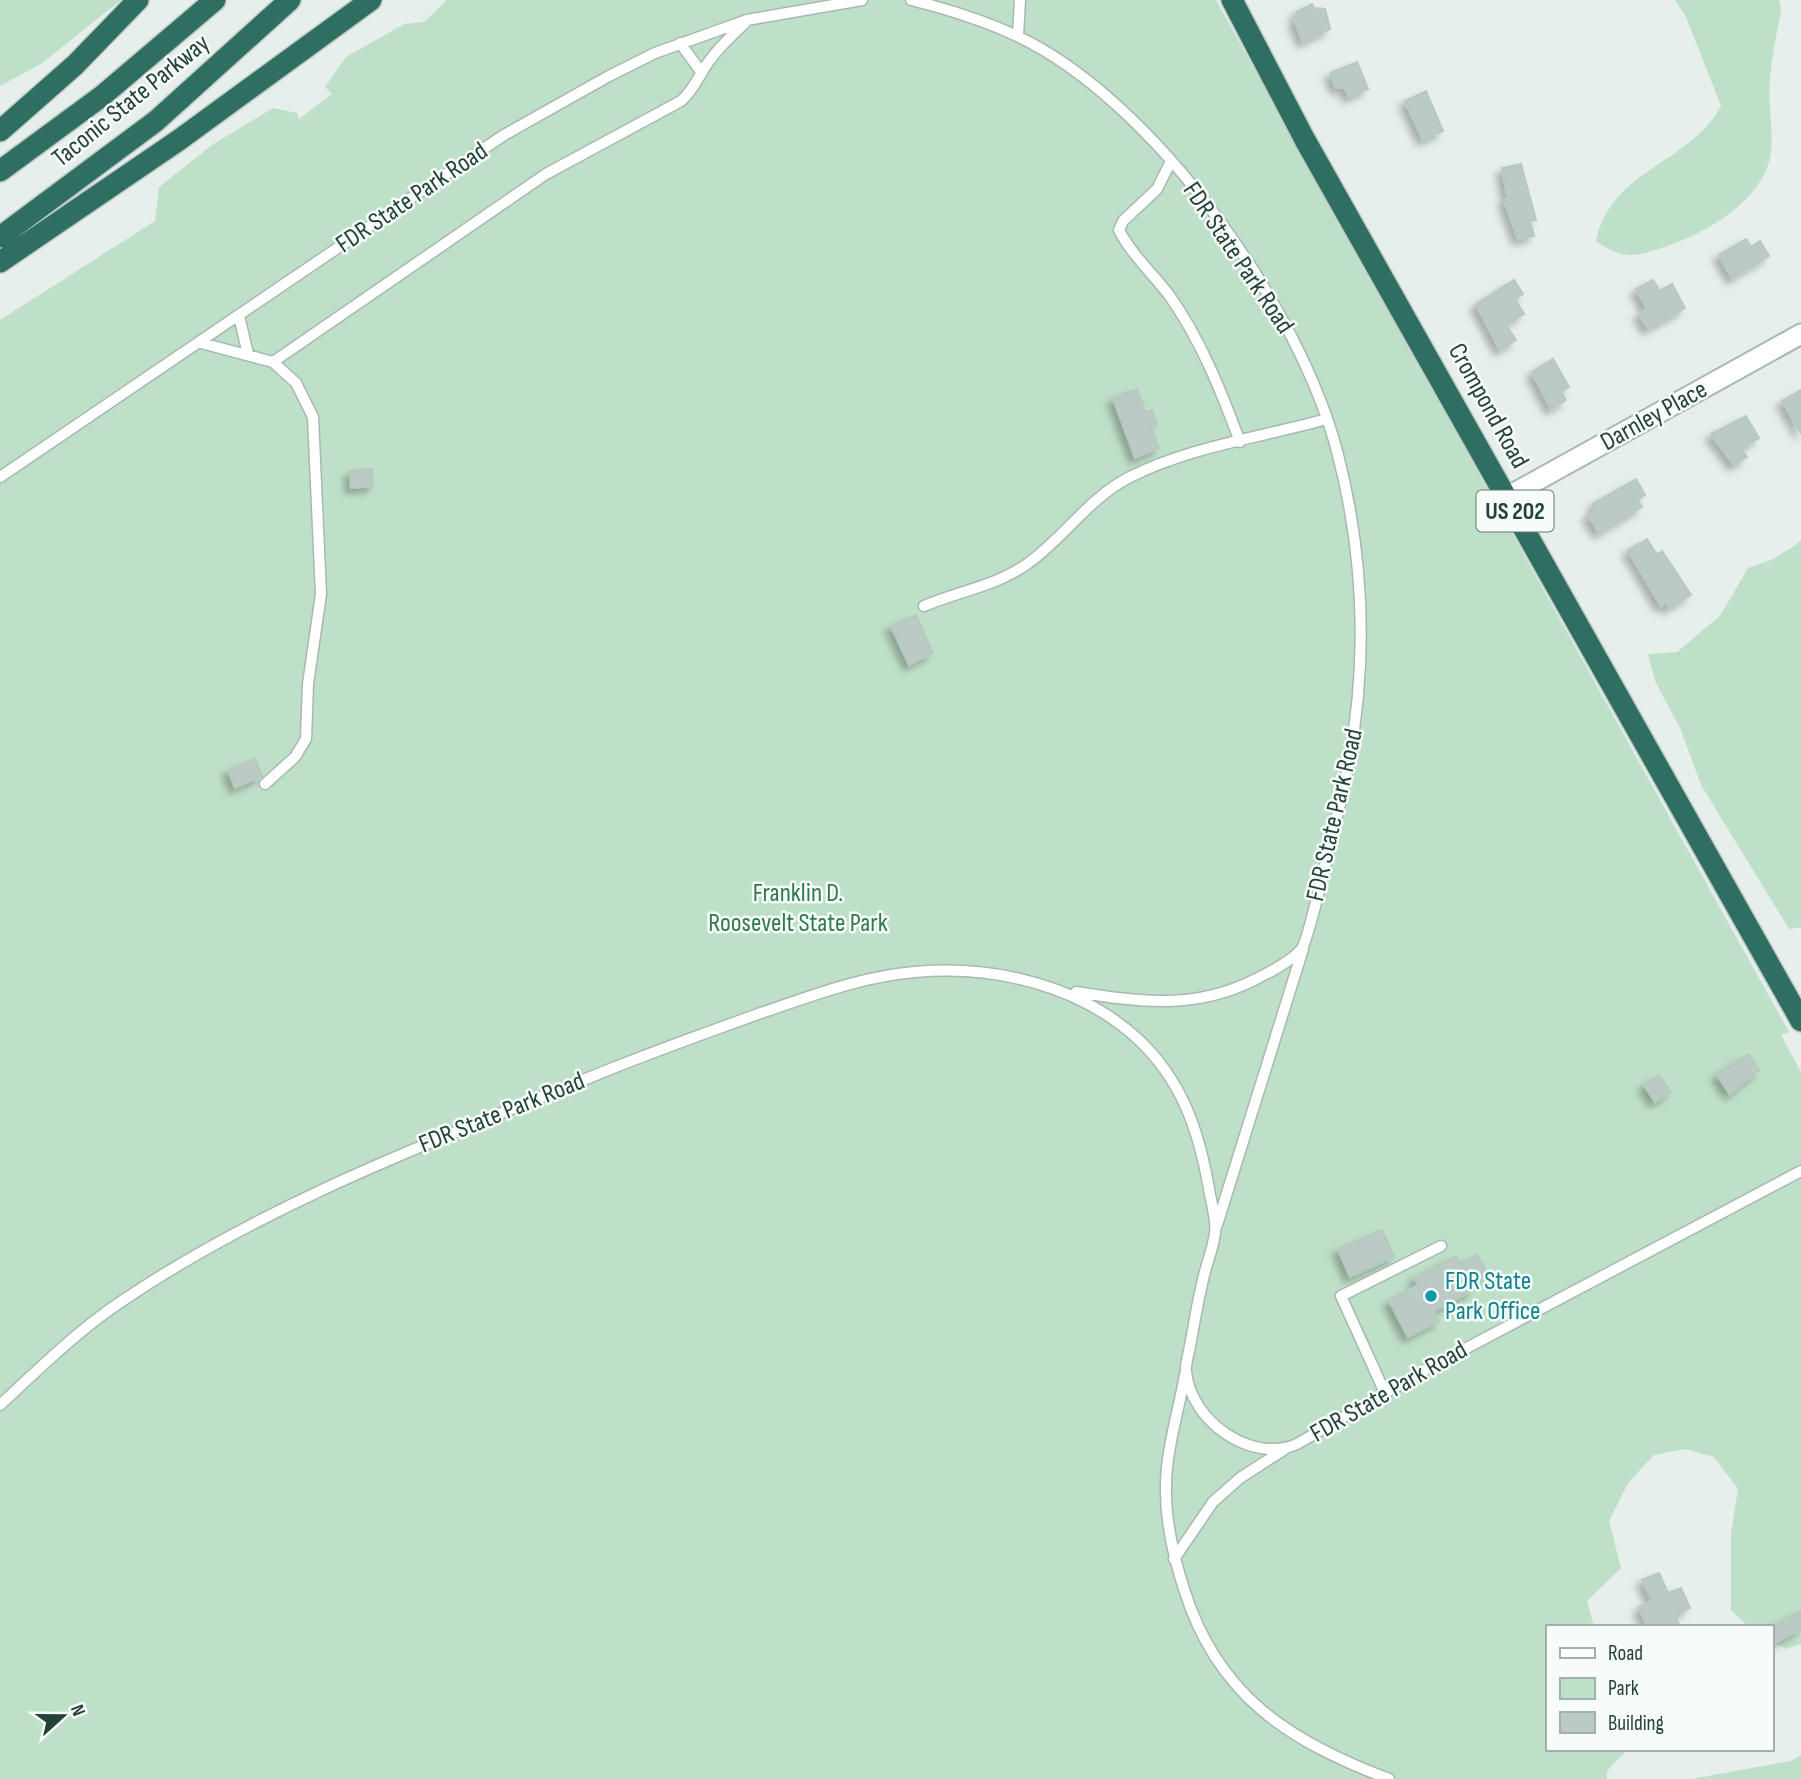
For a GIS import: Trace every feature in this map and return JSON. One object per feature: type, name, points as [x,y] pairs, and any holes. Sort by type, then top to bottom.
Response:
[{"type":"highway","points":[[0,131],[75,65],[138,0]]},
{"type":"highway","name":"Taconic State Parkway","points":[[0,171],[102,96],[215,0]]},
{"type":"highway","name":"Taconic State Parkway","points":[[0,237],[156,121],[290,0]]},
{"type":"highway","points":[[0,262],[190,132],[371,0]]},
{"type":"highway","name":"Crompond Road","points":[[1232,0],[1312,152],[1801,1021]]},
{"type":"street","name":"Darnley Place","points":[[1507,497],[1801,334]]},
{"type":"lane","name":"FDR State Park Road","points":[[0,477],[504,135],[609,76],[680,43],[747,20],[862,0]]},
{"type":"lane","name":"FDR State Park Road","points":[[911,0],[958,13],[1018,36],[1089,83],[1171,161],[1214,216],[1272,302],[1296,347],[1338,452],[1354,530],[1362,652],[1355,732],[1304,948],[1201,1285],[1166,1482],[1167,1517],[1174,1559],[1205,1644],[1228,1679],[1254,1706],[1309,1744],[1388,1779]]},
{"type":"lane","points":[[1018,36],[1020,0]]},
{"type":"lane","points":[[273,362],[546,174],[681,101],[693,91],[723,44],[747,20]]},
{"type":"lane","points":[[680,43],[702,74]]},
{"type":"lane","points":[[1171,161],[1157,189],[1123,221],[1119,230],[1170,296],[1196,339],[1217,382],[1240,442]]},
{"type":"lane","points":[[239,316],[248,354]]},
{"type":"lane","points":[[201,342],[273,362],[296,383],[313,417],[321,594],[308,684],[306,739],[295,757],[265,784]]},
{"type":"lane","points":[[924,606],[1007,577],[1030,562],[1094,502],[1126,479],[1197,453],[1327,419]]},
{"type":"lane","name":"FDR State Park Road","points":[[0,1405],[72,1339],[122,1301],[245,1229],[367,1168],[658,1050],[806,998],[886,975],[957,971],[1006,976],[1061,990],[1125,1000],[1191,1002],[1242,986],[1272,971],[1304,948]]},
{"type":"lane","name":"FDR State Park Road","points":[[1061,990],[1111,1016],[1139,1040],[1167,1070],[1186,1102],[1202,1150],[1216,1229]]},
{"type":"lane","name":"FDR State Park Road","points":[[1185,1371],[1192,1392],[1213,1424],[1251,1446],[1285,1449],[1801,1171]]},
{"type":"lane","points":[[1385,1393],[1341,1296],[1441,1246]]},
{"type":"lane","points":[[1174,1559],[1213,1502],[1240,1478],[1285,1449]]},
{"type":"green space","points":[[0,0],[121,0],[41,64],[0,86]]},
{"type":"green space","name":"Franklin D. Roosevelt State Park","points":[[447,0],[1216,0],[1789,1032],[1781,1035],[1801,1072],[1801,1644],[1786,1649],[1773,1642],[1773,1625],[1747,1625],[1731,1610],[1731,1533],[1738,1489],[1714,1457],[1685,1449],[1654,1455],[1628,1483],[1609,1521],[1621,1568],[1587,1601],[1593,1625],[1546,1625],[1546,1751],[1626,1751],[1607,1771],[1607,1779],[0,1779],[0,320],[155,221],[159,187],[212,145],[273,108],[297,113],[299,119],[332,94],[325,87],[346,57],[404,24],[424,22]]},
{"type":"green space","points":[[1675,0],[1779,0],[1781,10],[1769,88],[1772,138],[1770,158],[1756,187],[1744,201],[1716,223],[1670,245],[1640,254],[1623,254],[1596,241],[1605,217],[1618,197],[1634,181],[1691,141],[1721,106],[1686,17]]},
{"type":"green space","points":[[1801,541],[1801,927],[1789,929],[1701,785],[1681,730],[1655,681],[1648,654],[1677,652],[1720,616],[1748,568],[1774,559]]},
{"type":"green space","points":[[1801,1755],[1801,1779],[1691,1779],[1791,1761]]},
{"type":"building","points":[[1312,4],[1314,8],[1325,9],[1330,29],[1303,42],[1294,19],[1299,17],[1296,12]]},
{"type":"building","points":[[1357,62],[1368,89],[1349,97],[1345,88],[1336,88],[1330,73]]},
{"type":"building","points":[[1426,91],[1443,131],[1423,140],[1405,101]]},
{"type":"building","points":[[1521,164],[1536,220],[1530,221],[1534,236],[1518,239],[1504,200],[1508,199],[1502,168]]},
{"type":"building","points":[[1746,239],[1751,247],[1760,241],[1769,256],[1732,278],[1719,255]]},
{"type":"building","points":[[1514,280],[1523,294],[1515,299],[1524,314],[1506,325],[1516,340],[1500,350],[1476,304]]},
{"type":"building","points":[[1653,280],[1660,291],[1672,284],[1685,308],[1648,329],[1639,314],[1647,309],[1636,289]]},
{"type":"building","points":[[1553,359],[1569,387],[1561,392],[1566,400],[1551,409],[1532,372]]},
{"type":"building","points":[[1137,389],[1146,412],[1152,410],[1157,424],[1151,427],[1159,448],[1135,458],[1113,398]]},
{"type":"building","points":[[1801,390],[1801,433],[1782,401]]},
{"type":"building","points":[[1746,416],[1759,438],[1741,448],[1747,457],[1734,465],[1711,434]]},
{"type":"building","points":[[372,469],[373,486],[351,488],[350,471]]},
{"type":"building","points":[[1636,479],[1645,495],[1637,500],[1642,507],[1599,533],[1588,515],[1596,510],[1593,504]]},
{"type":"building","points":[[1647,539],[1657,555],[1662,551],[1691,595],[1669,608],[1666,603],[1661,606],[1628,550]]},
{"type":"building","points":[[916,615],[933,653],[909,665],[891,626]]},
{"type":"building","points":[[255,759],[262,776],[235,788],[228,770]]},
{"type":"building","points":[[1749,1054],[1759,1070],[1730,1094],[1717,1075]]},
{"type":"building","points":[[1659,1075],[1671,1092],[1655,1102],[1644,1085]]},
{"type":"building","points":[[1382,1230],[1394,1257],[1350,1277],[1338,1249]]},
{"type":"building","name":"FDR State Park Office","points":[[1477,1255],[1487,1273],[1469,1283],[1473,1290],[1434,1311],[1439,1321],[1408,1337],[1389,1301],[1418,1285],[1414,1278],[1456,1256],[1460,1264]]},
{"type":"building","points":[[1659,1573],[1668,1593],[1681,1588],[1690,1608],[1678,1613],[1680,1616],[1676,1618],[1679,1625],[1646,1625],[1639,1607],[1652,1601],[1642,1580]]},
{"type":"building","points":[[1801,1611],[1801,1629],[1775,1643],[1773,1625]]},
{"type":"place","name":"FDR State Park Office","points":[[1431,1296]]}]
